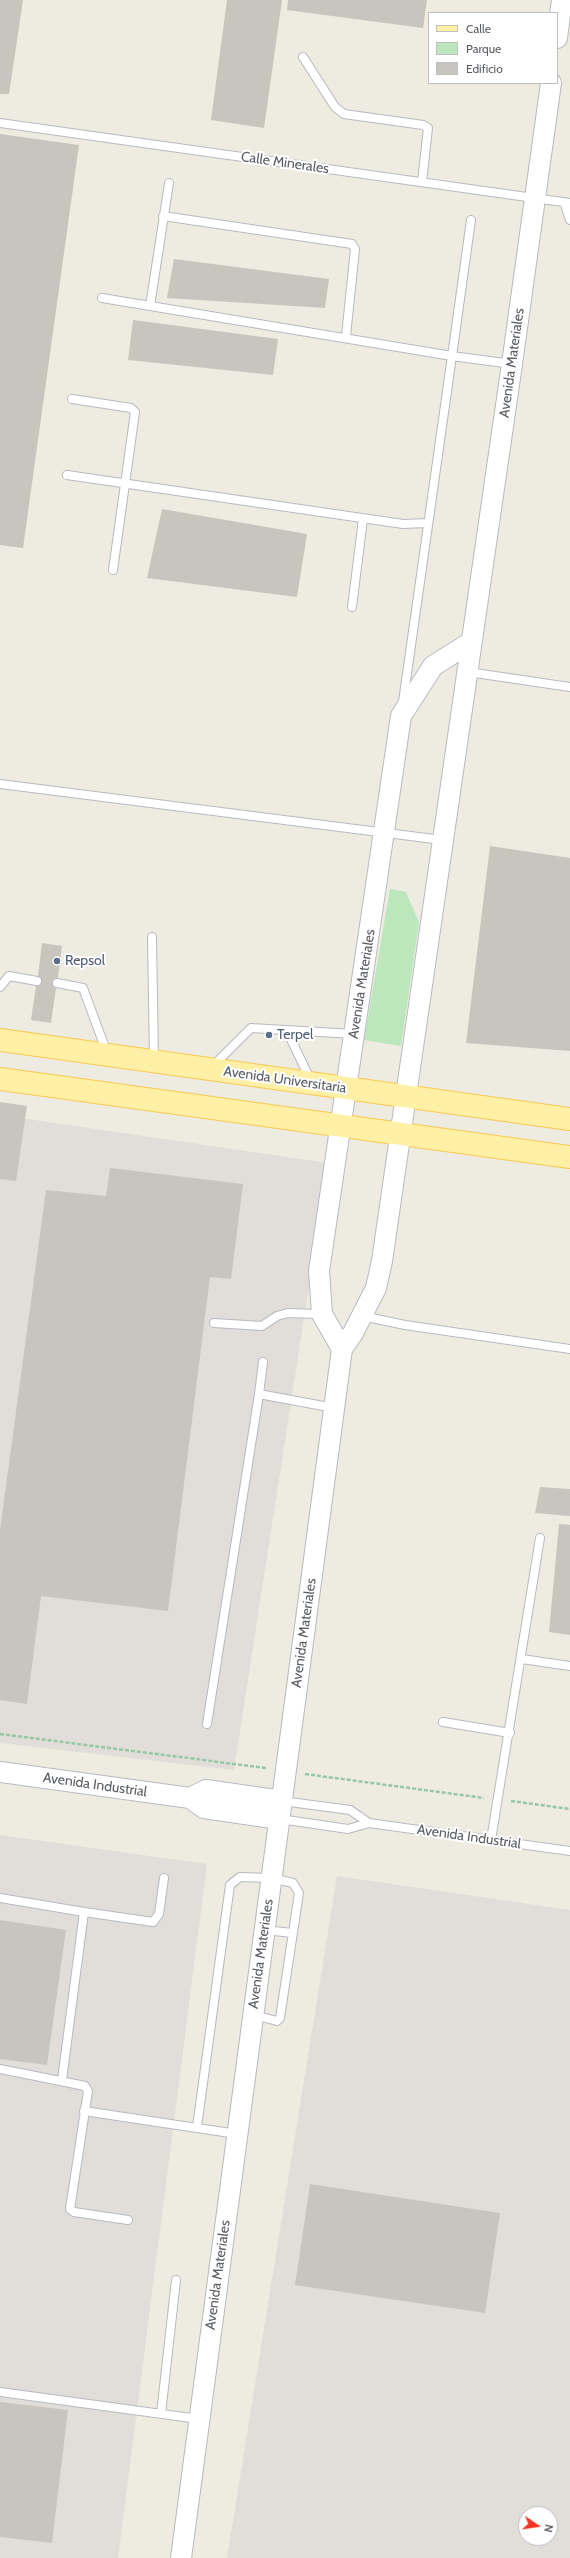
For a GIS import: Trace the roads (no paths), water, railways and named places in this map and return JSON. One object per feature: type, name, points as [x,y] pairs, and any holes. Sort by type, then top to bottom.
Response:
[{"type":"main road","name":"Avenida Universitaria","points":[[0,1040],[570,1119]]},
{"type":"main road","points":[[0,1079],[570,1157]]},
{"type":"street","points":[[558,30],[562,0]]},
{"type":"street","name":"Avenida Materiales","points":[[181,2558],[342,1349],[362,1316],[376,1288],[382,1260],[399,1134],[512,364],[551,84]]},
{"type":"street","name":"Avenida Materiales","points":[[342,1349],[322,1314],[319,1271],[385,833],[401,716],[433,666],[471,642]]},
{"type":"street","name":"Avenida Industrial","points":[[0,1772],[190,1798],[204,1808],[280,1810]]},
{"type":"lane","points":[[303,57],[335,107],[344,114],[423,125],[428,128],[422,182]]},
{"type":"lane","name":"Calle Minerales","points":[[0,123],[567,202]]},
{"type":"lane","points":[[150,306],[169,183]]},
{"type":"lane","points":[[567,202],[570,220]]},
{"type":"lane","points":[[163,216],[352,244],[355,249],[346,336]]},
{"type":"lane","points":[[401,716],[471,220]]},
{"type":"lane","points":[[102,298],[346,336],[452,356],[512,364]]},
{"type":"lane","points":[[72,399],[131,408],[135,412],[113,570]]},
{"type":"lane","points":[[66,475],[363,519],[403,524],[428,524]]},
{"type":"lane","points":[[352,607],[363,519]]},
{"type":"lane","points":[[467,672],[570,686]]},
{"type":"lane","points":[[0,784],[442,840]]},
{"type":"lane","points":[[152,938],[156,1042],[154,1061]]},
{"type":"lane","points":[[0,987],[10,976],[37,981]]},
{"type":"lane","points":[[57,983],[83,988],[108,1055]]},
{"type":"lane","points":[[210,1069],[251,1028],[354,1034]]},
{"type":"lane","points":[[287,1031],[312,1084]]},
{"type":"lane","points":[[214,1322],[262,1326],[277,1316],[288,1313],[322,1314]]},
{"type":"lane","points":[[362,1316],[405,1325],[570,1349]]},
{"type":"lane","points":[[207,1724],[263,1362]]},
{"type":"lane","points":[[259,1394],[334,1408]]},
{"type":"lane","points":[[491,1840],[510,1733],[540,1538]]},
{"type":"lane","points":[[522,1659],[570,1666]]},
{"type":"lane","points":[[443,1722],[510,1733]]},
{"type":"lane","name":"Avenida Industrial","points":[[280,1810],[348,1829],[369,1823],[570,1851]]},
{"type":"lane","name":"Avenida Industrial","points":[[280,1810],[350,1810],[369,1823]]},
{"type":"lane","points":[[197,2127],[230,1885],[240,1877],[271,1878],[293,1883],[297,1887],[299,1893],[280,2018],[277,2021],[253,2015]]},
{"type":"lane","points":[[0,1898],[153,1922],[159,1914],[164,1878]]},
{"type":"lane","points":[[62,2080],[84,1912]]},
{"type":"lane","points":[[264,1930],[292,1933]]},
{"type":"lane","points":[[0,2069],[62,2080],[85,2086],[88,2091],[70,2209],[74,2212],[128,2220]]},
{"type":"lane","points":[[84,2111],[237,2134]]},
{"type":"lane","points":[[160,2414],[176,2280]]},
{"type":"lane","points":[[0,2392],[199,2419]]},
{"type":"place","name":"Repsol","points":[[57,961]]},
{"type":"place","name":"Terpel","points":[[269,1035]]}]
